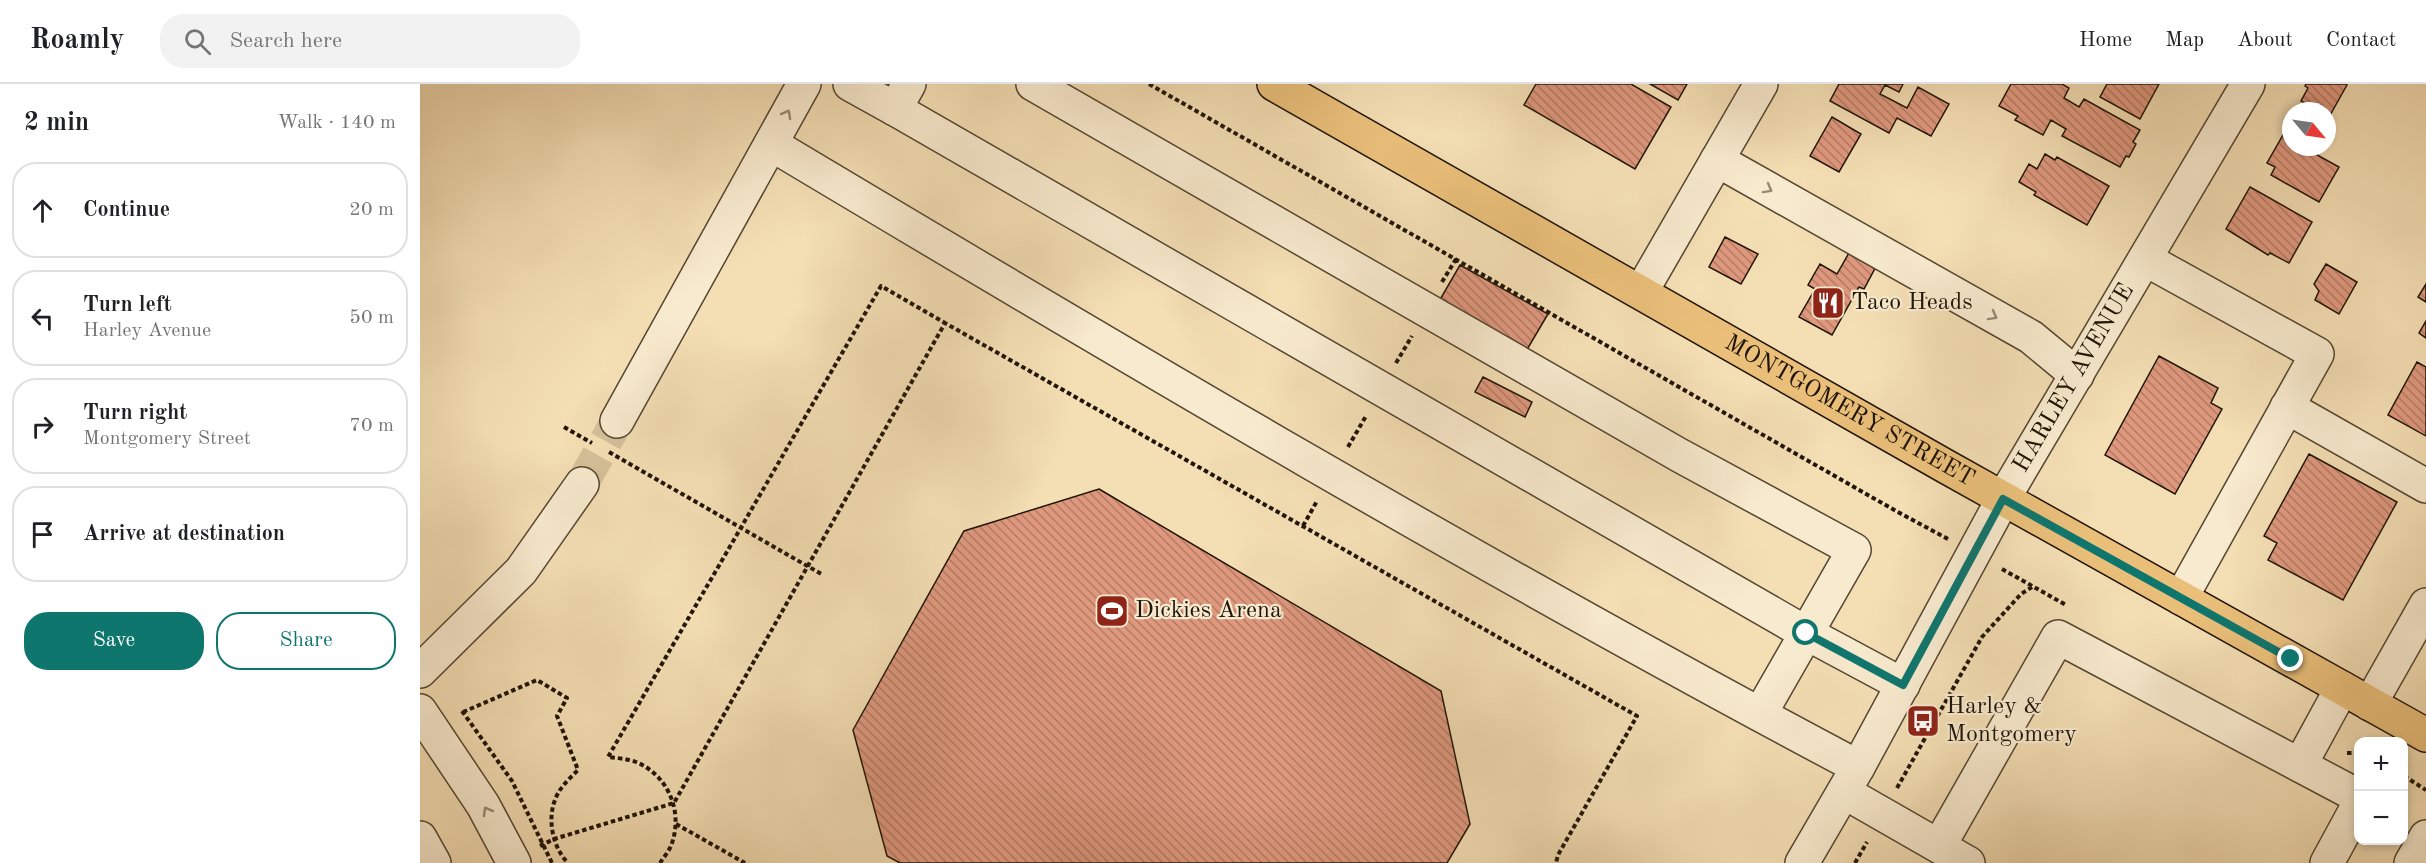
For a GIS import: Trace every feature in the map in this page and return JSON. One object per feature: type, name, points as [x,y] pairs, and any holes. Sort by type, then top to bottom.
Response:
[{"type":"main road","name":"MONTGOMERY STREET","points":[[1280,86],[2003,499],[2426,735]]},
{"type":"street","points":[[606,439],[804,84]]},
{"type":"street","points":[[850,84],[902,96],[1806,633],[1903,685]]},
{"type":"street","points":[[1033,84],[1679,455],[1854,550],[1760,714]]},
{"type":"street","points":[[1641,292],[1761,84]]},
{"type":"street","name":"HARLEY AVENUE","points":[[1802,863],[1903,685],[2003,499],[2248,84]]},
{"type":"street","points":[[771,144],[1275,441],[1760,714],[1851,779],[1882,814],[1968,863]]},
{"type":"street","points":[[1717,160],[2031,337],[2077,375]]},
{"type":"street","points":[[2145,259],[2317,354],[2181,598]]},
{"type":"street","points":[[2287,407],[2426,486]]},
{"type":"street","points":[[420,671],[521,571],[582,484]]},
{"type":"street","points":[[2370,704],[2426,605]]},
{"type":"street","points":[[1939,846],[2058,637],[2306,753],[2354,793]]},
{"type":"street","points":[[2306,753],[2342,688]]},
{"type":"street","points":[[420,711],[483,805],[514,863]]},
{"type":"street","points":[[2327,863],[2354,813]]},
{"type":"street","points":[[2411,863],[2426,837]]},
{"type":"street","points":[[420,838],[434,863]]},
{"type":"path","points":[[1149,84],[1896,511],[2074,610]]},
{"type":"path","points":[[1443,282],[1456,259]]},
{"type":"path","points":[[660,863],[671,845],[676,824],[674,802],[665,785],[652,771],[635,761],[608,757],[881,286],[1637,716],[1558,855],[1556,863]]},
{"type":"path","points":[[554,839],[674,802],[945,323]]},
{"type":"path","points":[[1395,366],[1412,335]]},
{"type":"path","points":[[1348,447],[1371,407]]},
{"type":"path","points":[[564,427],[606,439],[741,527],[823,575]]},
{"type":"path","points":[[1303,526],[1322,493]]},
{"type":"path","points":[[1855,863],[1982,638],[2021,594],[2032,587]]},
{"type":"path","points":[[463,712],[537,680],[567,698],[557,716],[578,770],[564,783],[555,800],[551,820],[554,839],[568,863]]},
{"type":"path","points":[[2306,753],[2354,753]]},
{"type":"path","points":[[2408,780],[2426,790]]},
{"type":"path","points":[[676,824],[745,863]]},
{"type":"building","points":[[1536,84],[1631,84],[1671,107],[1635,169],[1524,105]]},
{"type":"building","points":[[1650,84],[1687,84],[1678,100]]},
{"type":"building","points":[[1839,84],[1903,84],[1899,92],[1885,85],[1880,94],[1907,108],[1918,87],[1949,104],[1931,136],[1897,118],[1889,133],[1830,101]]},
{"type":"building","points":[[2011,84],[2062,84],[2069,88],[2064,98],[2079,107],[2084,99],[2140,130],[2133,142],[2136,144],[2129,157],[2126,156],[2120,167],[2062,136],[2066,129],[2051,120],[2043,135],[2015,120],[2018,116],[1999,106]]},
{"type":"building","points":[[2107,84],[2159,84],[2140,119],[2100,97]]},
{"type":"building","points":[[2306,84],[2347,85],[2336,105],[2336,102],[2301,101],[2308,88]]},
{"type":"building","points":[[1832,117],[1861,134],[1839,172],[1810,156]]},
{"type":"building","points":[[2282,137],[2282,156],[2319,156],[2339,167],[2319,202],[2271,175],[2275,167],[2267,163]]},
{"type":"building","points":[[2045,154],[2055,160],[2057,157],[2109,186],[2087,225],[2034,195],[2036,192],[2019,182],[2029,164],[2037,169]]},
{"type":"building","points":[[2250,187],[2312,222],[2289,263],[2270,253],[2268,255],[2226,229]]},
{"type":"building","points":[[1725,237],[1758,254],[1741,284],[1709,267]]},
{"type":"building","name":"Taco Heads","points":[[1854,244],[1880,259],[1864,289],[1859,287],[1832,335],[1799,317],[1815,289],[1808,285],[1820,264],[1837,274]]},
{"type":"building","points":[[2326,264],[2357,282],[2339,314],[2315,300],[2319,291],[2314,284]]},
{"type":"building","points":[[1460,265],[1548,314],[1525,353],[1438,303]]},
{"type":"building","points":[[2426,284],[2426,302],[2418,297]]},
{"type":"building","points":[[2426,321],[2426,338],[2419,333]]},
{"type":"building","points":[[2159,356],[2218,388],[2211,403],[2222,409],[2175,494],[2105,455]]},
{"type":"building","points":[[2417,362],[2426,367],[2426,436],[2388,415]]},
{"type":"building","points":[[1483,377],[1532,402],[1525,417],[1475,392]]},
{"type":"building","points":[[2309,454],[2397,502],[2343,600],[2268,560],[2277,543],[2264,536]]},
{"type":"building","name":"Dickies Arena","points":[[1099,489],[1441,691],[1470,824],[1447,863],[900,863],[887,856],[853,730],[964,531]]},
{"type":"tunnel","points":[[582,484],[617,421]]},
{"type":"place","name":"Taco Heads","points":[[1828,303]]},
{"type":"place","name":"Dickies Arena","points":[[1112,611]]},
{"type":"place","name":"Harley & Montgomery","points":[[1923,721]]},
{"type":"route","points":[[1806,633],[1903,685],[2003,499],[2291,659]]}]
